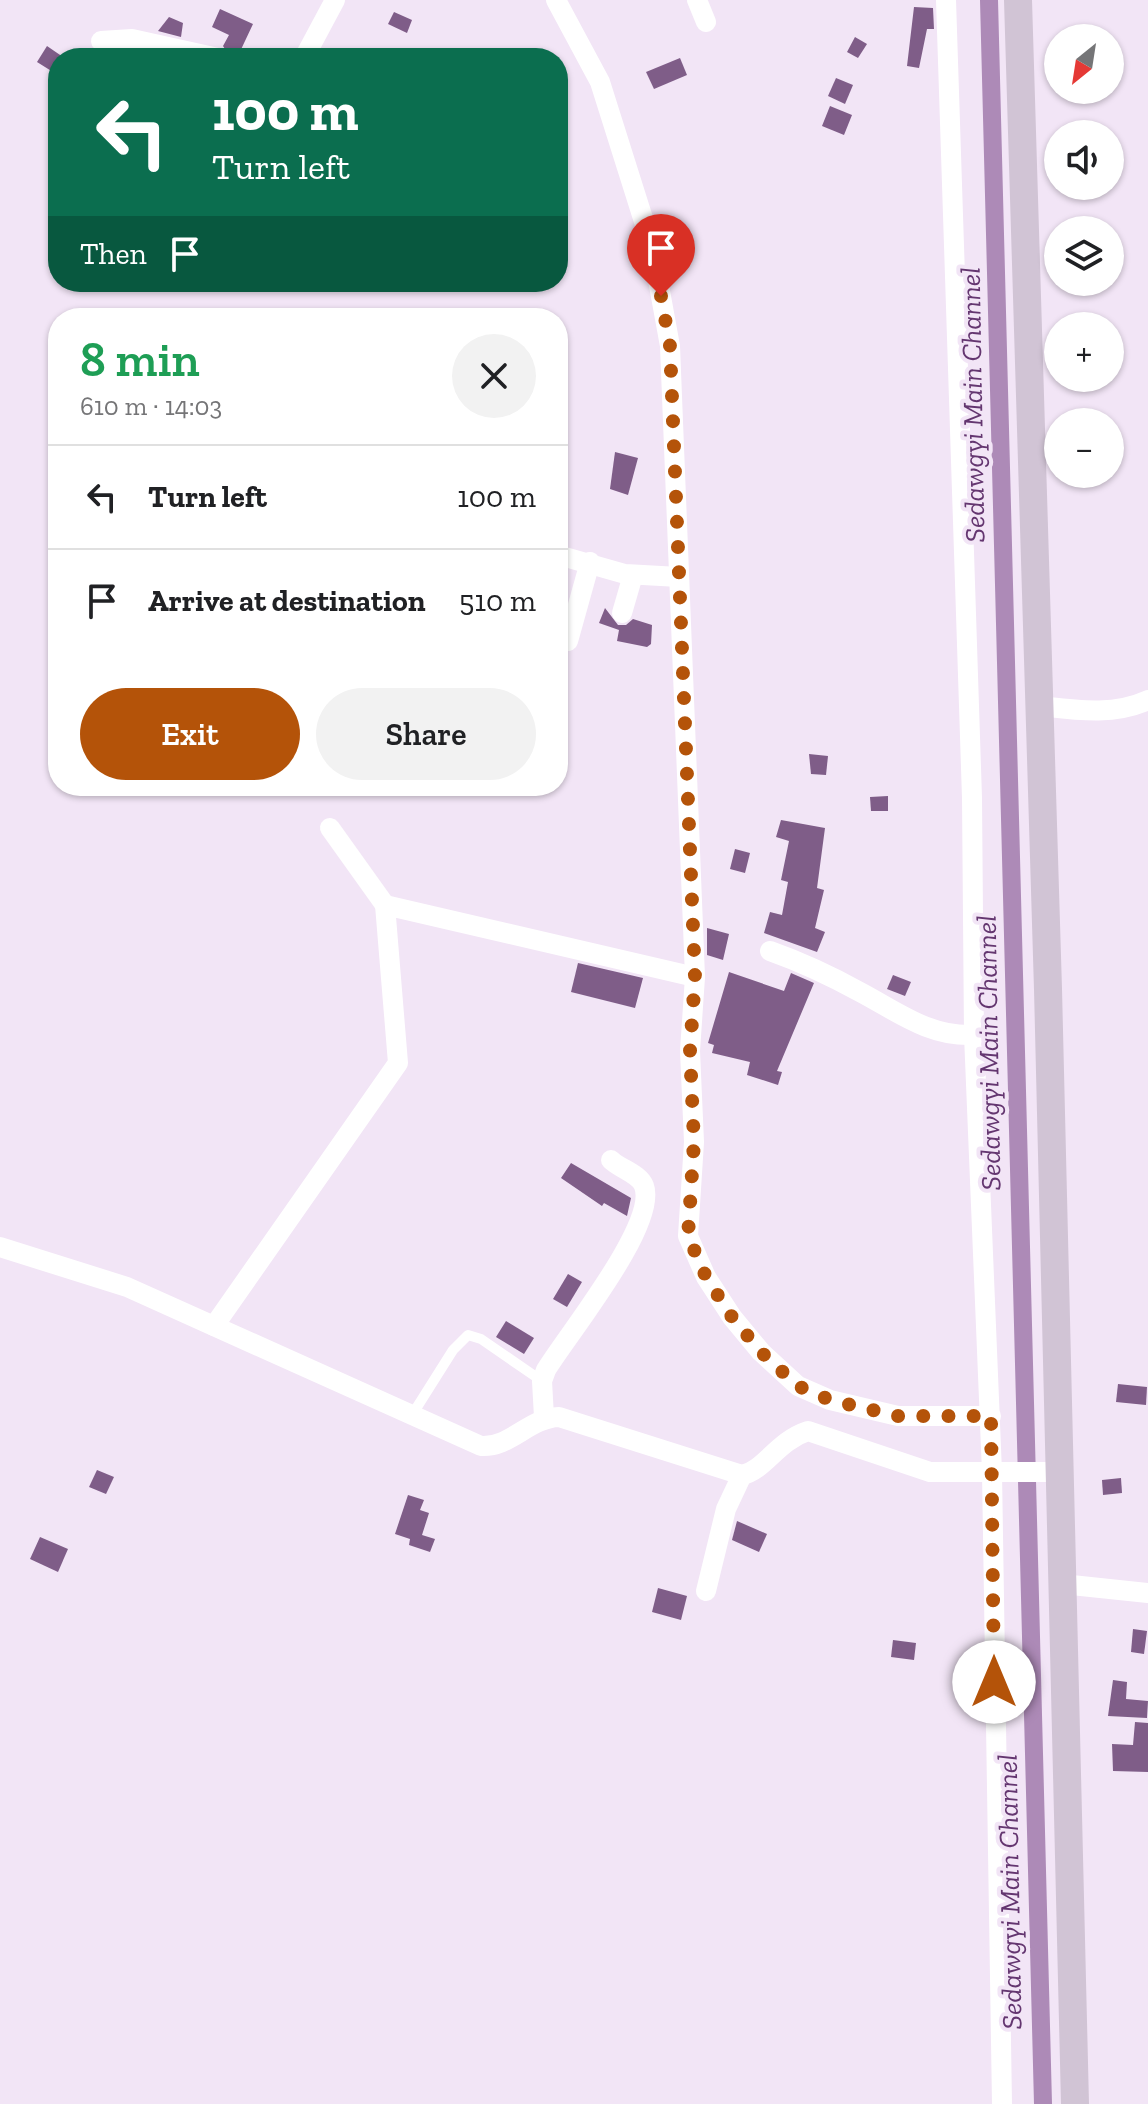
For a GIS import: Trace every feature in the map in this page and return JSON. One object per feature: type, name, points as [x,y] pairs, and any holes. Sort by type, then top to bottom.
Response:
[{"type":"street","points":[[309,48],[335,0]]},
{"type":"street","points":[[556,0],[600,82],[652,247],[670,346],[695,977],[690,1051],[694,1142],[688,1236],[706,1277],[732,1317],[761,1352],[798,1386],[830,1400],[898,1416],[991,1416]]},
{"type":"street","points":[[697,0],[706,22]]},
{"type":"street","points":[[946,0],[972,798],[974,1035],[991,1416],[998,1472],[1002,2104]]},
{"type":"street","points":[[1018,0],[1075,2104]]},
{"type":"street","points":[[101,41],[132,39],[173,48]]},
{"type":"street","points":[[568,557],[633,575],[679,577]]},
{"type":"street","points":[[568,641],[590,562]]},
{"type":"street","points":[[622,613],[633,575]]},
{"type":"street","points":[[1039,706],[1102,711],[1130,708],[1148,700]]},
{"type":"street","points":[[214,1326],[398,1063],[385,905],[330,828]]},
{"type":"street","points":[[385,905],[695,977]]},
{"type":"street","points":[[770,951],[802,962],[925,1027],[947,1034],[974,1035]]},
{"type":"street","points":[[544,1417],[542,1381],[564,1340],[633,1238],[646,1209],[644,1187],[639,1179],[611,1160]]},
{"type":"street","points":[[0,1247],[127,1287],[485,1447],[499,1445],[544,1417],[571,1418],[742,1475],[752,1473],[788,1438],[808,1431],[930,1472],[1056,1472]]},
{"type":"street","points":[[706,1591],[726,1509],[742,1475]]},
{"type":"street","points":[[1062,1584],[1148,1593]]},
{"type":"lane","points":[[412,1415],[453,1350],[468,1335],[481,1339],[542,1381]]},
{"type":"building","points":[[914,7],[933,8],[934,29],[927,29],[919,68],[907,66]]},
{"type":"building","points":[[220,9],[253,24],[242,48],[224,48],[229,35],[212,27]]},
{"type":"building","points":[[394,12],[412,20],[407,33],[388,24]]},
{"type":"building","points":[[169,17],[183,23],[181,37],[158,31]]},
{"type":"building","points":[[855,37],[867,44],[858,58],[847,52]]},
{"type":"building","points":[[47,46],[50,48],[48,69],[37,62]]},
{"type":"building","points":[[680,58],[687,75],[654,89],[646,72]]},
{"type":"building","points":[[836,78],[853,85],[845,104],[828,96]]},
{"type":"building","points":[[830,106],[852,115],[844,135],[822,126]]},
{"type":"building","points":[[615,452],[638,458],[628,495],[610,489]]},
{"type":"building","points":[[605,608],[618,625],[626,625],[633,619],[652,625],[651,644],[647,647],[617,641],[619,630],[599,623]]},
{"type":"building","points":[[809,754],[828,756],[826,775],[811,774]]},
{"type":"building","points":[[888,796],[888,811],[871,811],[870,797]]},
{"type":"building","points":[[781,820],[825,828],[817,888],[824,890],[815,928],[825,932],[817,952],[764,933],[770,912],[782,915],[788,882],[781,880],[789,841],[776,837]]},
{"type":"building","points":[[735,849],[750,853],[745,873],[730,869]]},
{"type":"building","points":[[707,928],[729,934],[723,960],[707,955]]},
{"type":"building","points":[[578,963],[643,978],[635,1008],[571,992]]},
{"type":"building","points":[[729,972],[784,991],[791,973],[814,983],[777,1071],[782,1072],[778,1085],[747,1075],[750,1062],[712,1053],[714,1045],[708,1043]]},
{"type":"building","points":[[893,975],[911,982],[905,996],[887,989]]},
{"type":"building","points":[[571,1163],[631,1198],[627,1216],[604,1203],[602,1206],[561,1178]]},
{"type":"building","points":[[568,1274],[582,1282],[567,1307],[553,1299]]},
{"type":"building","points":[[506,1321],[534,1338],[524,1354],[496,1337]]},
{"type":"building","points":[[1118,1384],[1147,1387],[1146,1405],[1116,1402]]},
{"type":"building","points":[[97,1470],[114,1477],[106,1494],[89,1487]]},
{"type":"building","points":[[1121,1478],[1122,1493],[1103,1495],[1102,1480]]},
{"type":"building","points":[[408,1495],[424,1500],[420,1510],[429,1513],[422,1535],[435,1539],[430,1552],[409,1545],[410,1539],[395,1534]]},
{"type":"building","points":[[737,1521],[767,1534],[759,1552],[732,1540]]},
{"type":"building","points":[[40,1537],[68,1549],[58,1572],[30,1559]]},
{"type":"building","points":[[658,1588],[687,1596],[681,1620],[652,1612]]},
{"type":"building","points":[[1133,1629],[1147,1631],[1144,1654],[1131,1652]]},
{"type":"building","points":[[893,1640],[916,1643],[914,1660],[891,1657]]},
{"type":"building","points":[[1113,1680],[1127,1682],[1126,1699],[1148,1701],[1147,1718],[1108,1716]]},
{"type":"building","points":[[1135,1722],[1148,1723],[1148,1772],[1113,1771],[1112,1744],[1133,1745]]},
{"type":"waterway","name":"Sedawgyi Main Channel","points":[[989,0],[1043,2104]]},
{"type":"route","points":[[661,296],[670,346],[692,867],[695,977],[690,1051],[694,1142],[688,1236],[706,1277],[732,1317],[761,1352],[798,1386],[830,1400],[898,1416],[991,1416],[994,1682]]}]
